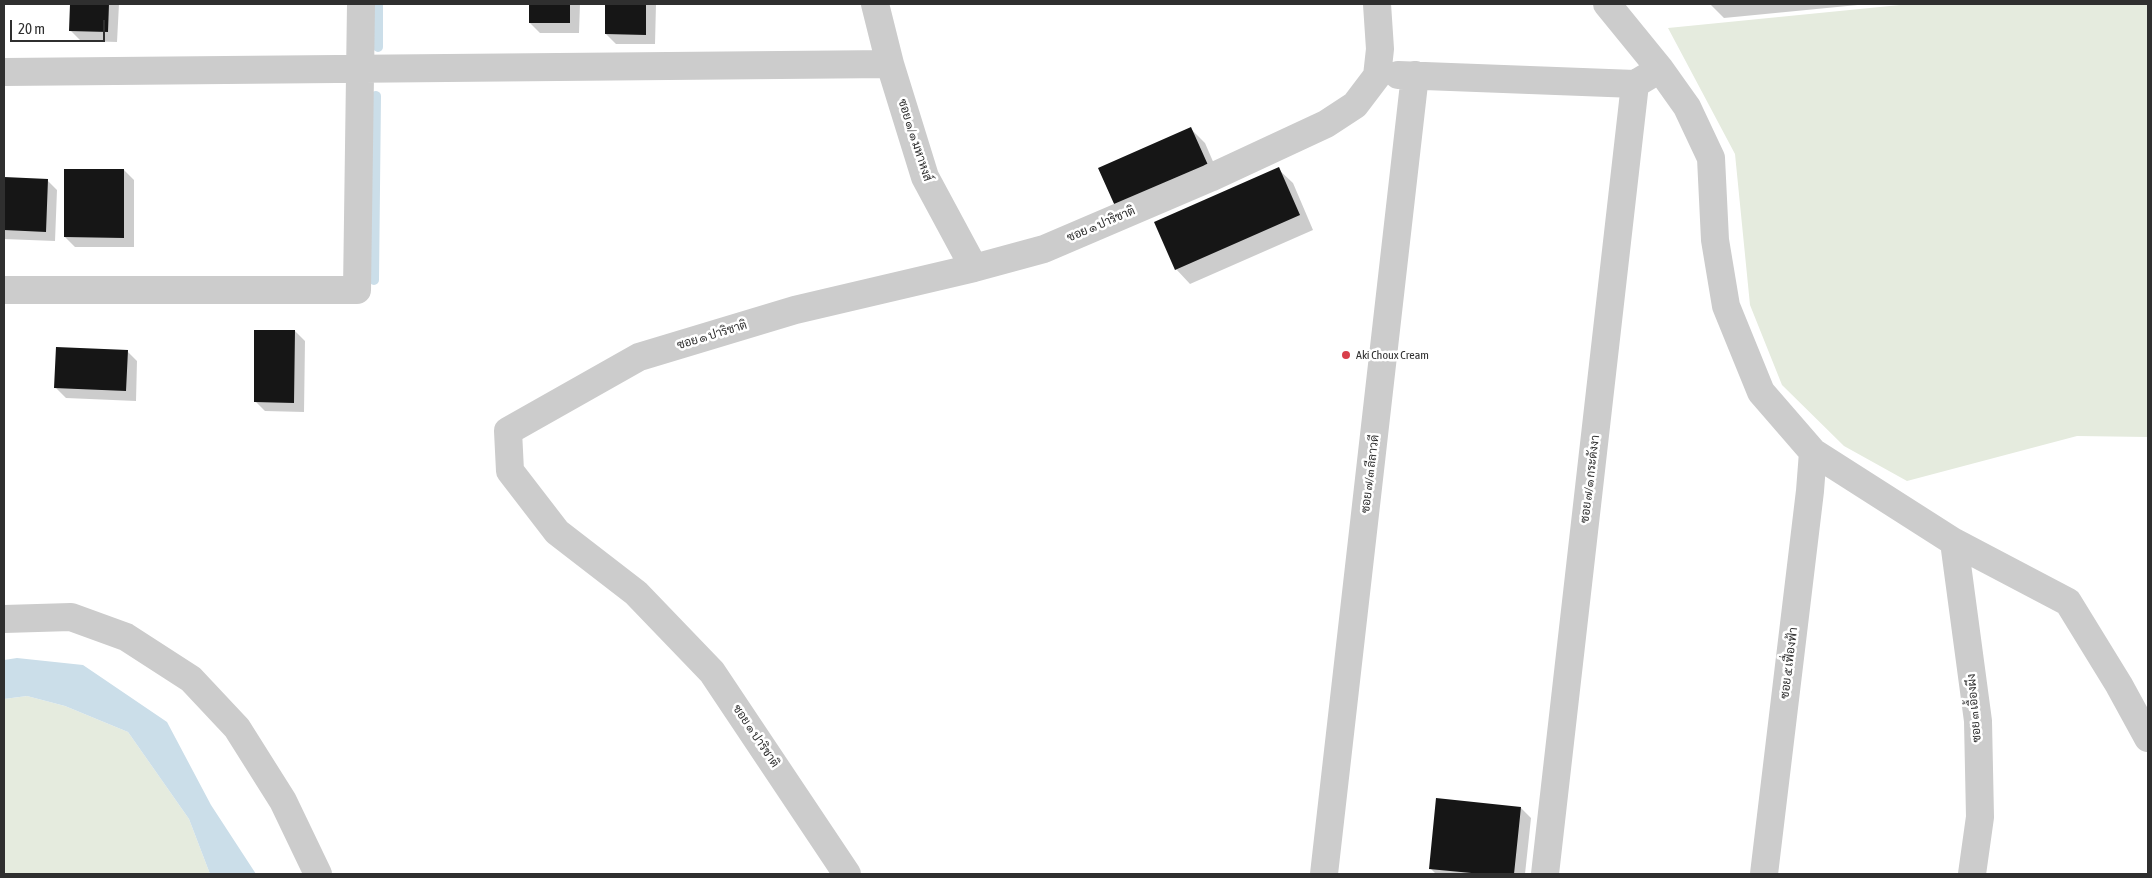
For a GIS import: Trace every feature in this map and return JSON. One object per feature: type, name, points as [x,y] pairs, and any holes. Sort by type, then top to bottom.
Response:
[{"type":"street","points":[[4,290],[357,290],[361,4]]},
{"type":"street","name":"ซอย ๑/๑ มหาหงส์","points":[[875,4],[890,64],[925,177],[974,268]]},
{"type":"street","points":[[1377,4],[1380,49],[1377,76],[1415,75],[1635,84],[1660,69]]},
{"type":"street","points":[[1607,4],[1660,69],[1687,107],[1711,158],[1715,240],[1726,306],[1761,392],[1813,452],[1954,542],[2068,602],[2119,685],[2148,738]]},
{"type":"street","points":[[4,72],[890,64]]},
{"type":"street","name":"ซอย ๗/๓ ลีลาวดี","points":[[1324,874],[1415,75]]},
{"type":"street","name":"ซอย ๑ ปาริชาติ","points":[[847,874],[712,672],[636,593],[557,532],[510,471],[508,431],[639,357],[795,310],[974,268],[1044,249],[1210,178],[1326,124],[1355,105],[1377,76]]},
{"type":"street","name":"ซอย ๗/๑ กระดังงา","points":[[1545,874],[1635,84]]},
{"type":"street","name":"ซอย ๕ เฟื่องฟ้า","points":[[1764,874],[1809,501],[1813,452]]},
{"type":"street","name":"ซอย ๓ เอื้องผึง","points":[[1954,542],[1978,721],[1980,817],[1972,874]]},
{"type":"street","points":[[4,619],[71,617],[126,636],[192,679],[237,728],[283,801],[318,874]]},
{"type":"shaded area","points":[[1910,4],[2148,4],[2148,437],[2077,436],[1907,481],[1844,446],[1782,385],[1750,305],[1735,154],[1668,28]]},
{"type":"shaded area","points":[[27,696],[65,706],[128,732],[189,819],[210,874],[4,874],[4,699]]},
{"type":"water","points":[[17,658],[83,665],[167,722],[211,805],[256,874],[210,874],[189,819],[128,732],[65,706],[27,696],[4,699],[4,660]]},
{"type":"building","points":[[70,4],[109,4],[108,32],[69,31]]},
{"type":"building","points":[[529,4],[570,4],[570,23],[529,23]]},
{"type":"building","points":[[605,4],[646,4],[646,35],[605,34]]},
{"type":"building","points":[[1191,127],[1208,165],[1115,206],[1098,168]]},
{"type":"building","points":[[1279,167],[1300,215],[1175,270],[1154,222]]},
{"type":"building","points":[[64,169],[124,169],[124,238],[64,237]]},
{"type":"building","points":[[4,177],[48,179],[46,232],[4,230]]},
{"type":"building","points":[[254,330],[295,330],[294,403],[254,402]]},
{"type":"building","points":[[56,347],[128,350],[126,391],[54,388]]},
{"type":"building","points":[[1436,798],[1521,807],[1514,874],[1482,874],[1429,869]]},
{"type":"waterway","points":[[378,4],[378,47]]},
{"type":"waterway","points":[[374,280],[376,96]]},
{"type":"place","name":"Aki Choux Cream","points":[[1346,355]]}]
